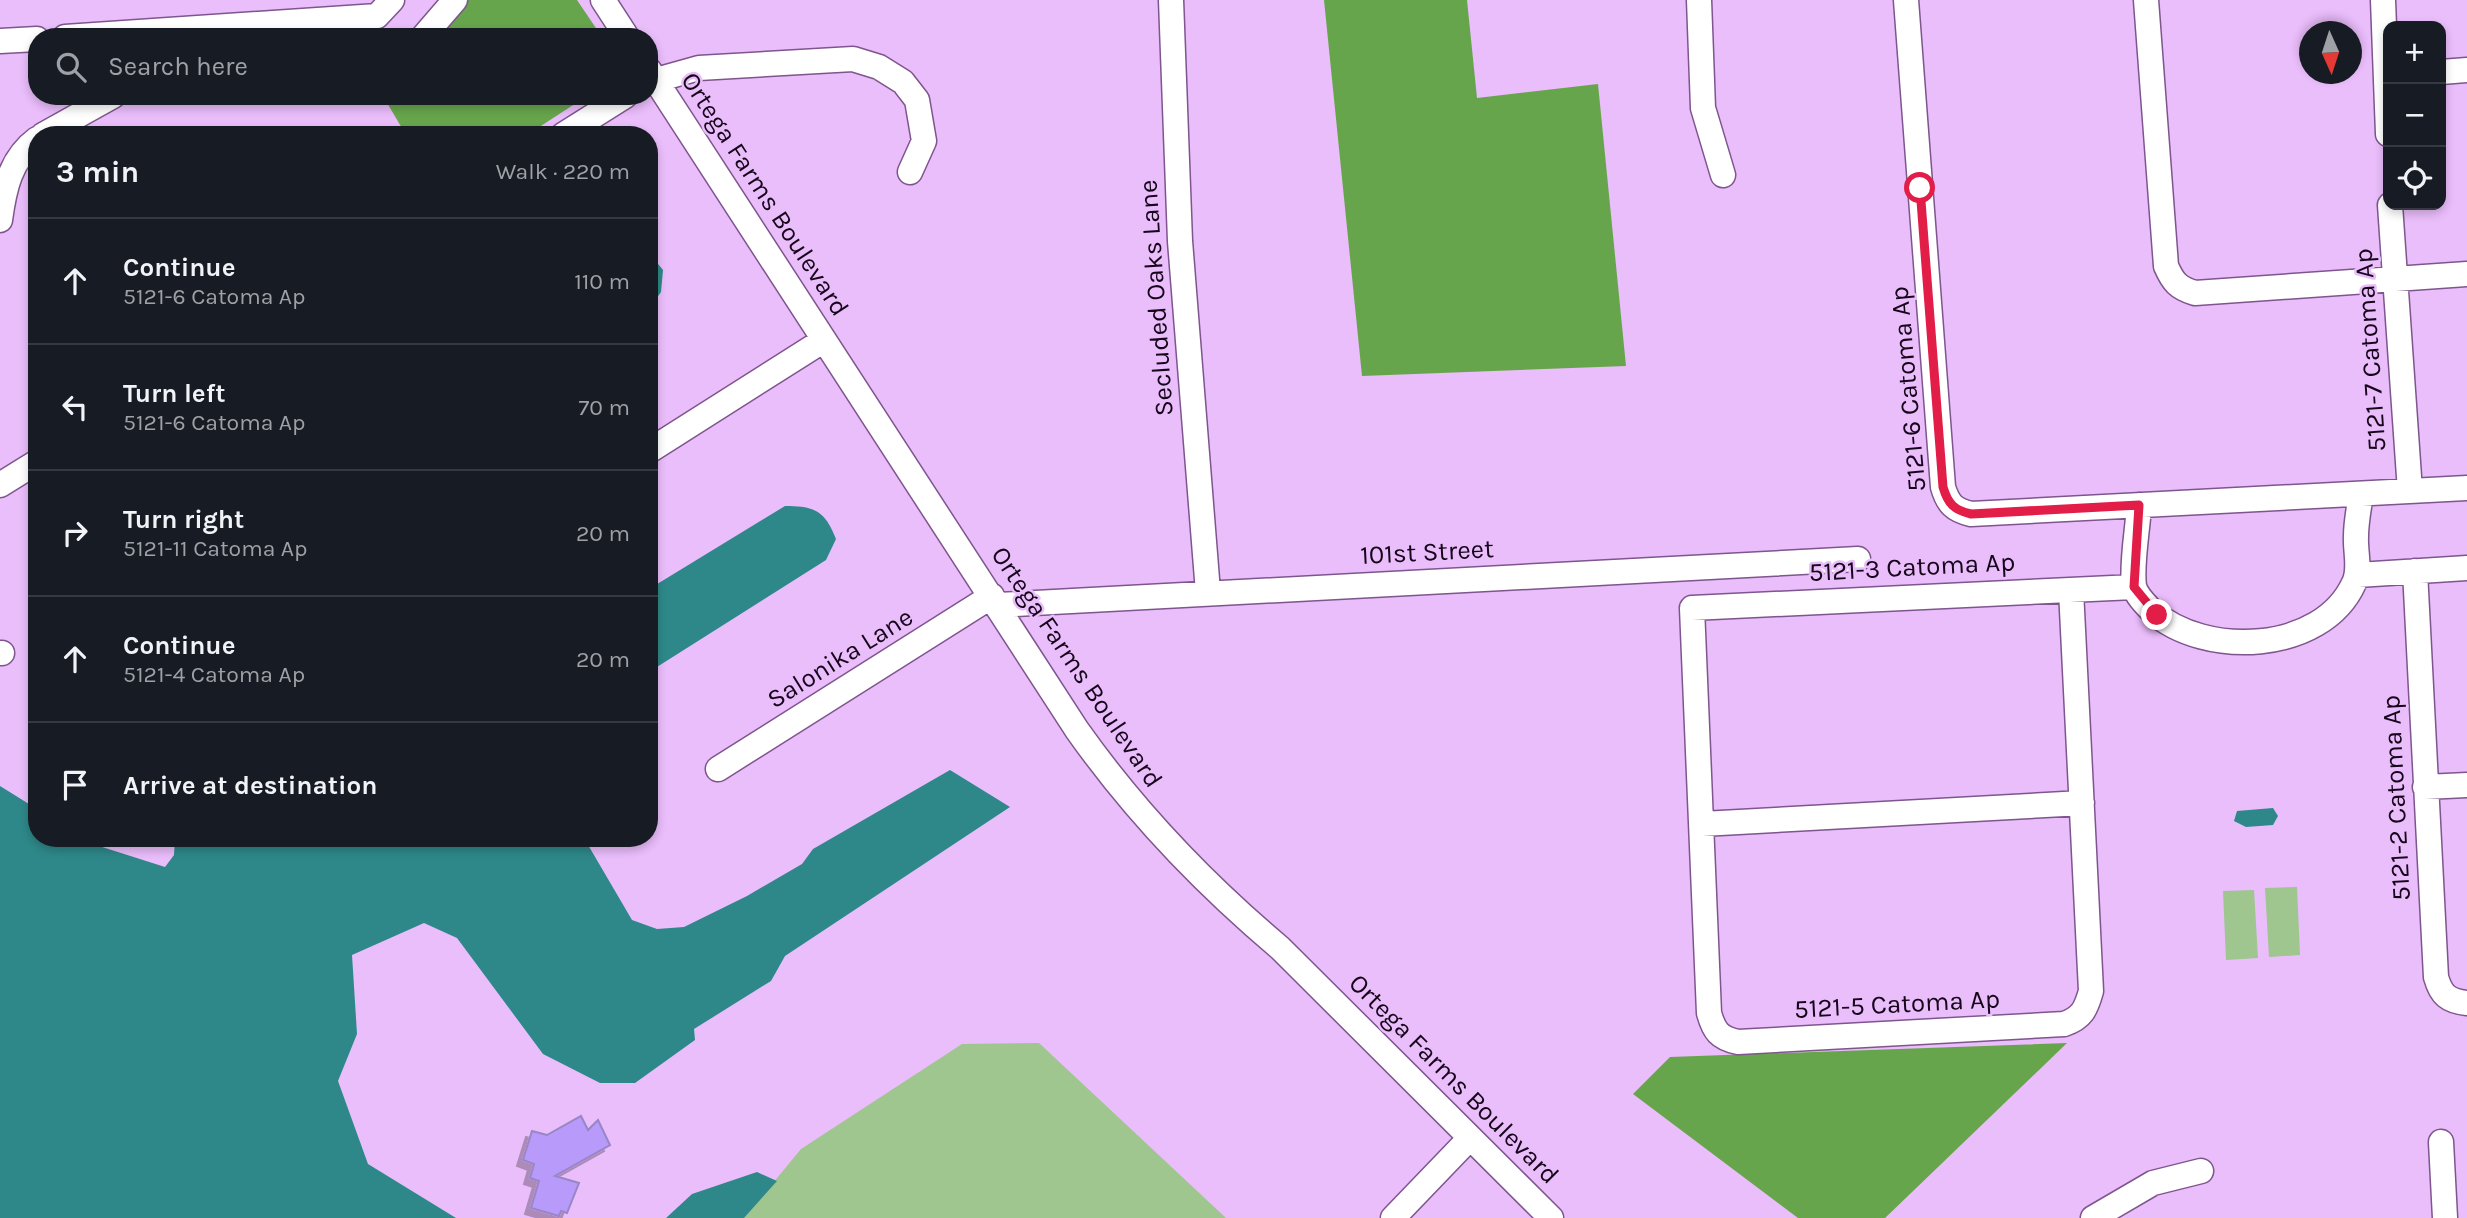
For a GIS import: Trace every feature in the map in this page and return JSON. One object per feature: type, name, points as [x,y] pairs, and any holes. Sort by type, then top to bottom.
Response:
[{"type":"street","points":[[199,28],[377,16],[392,0]]},
{"type":"street","points":[[431,28],[455,0]]},
{"type":"street","points":[[603,0],[621,28]]},
{"type":"street","name":"Secluded Oaks Lane","points":[[1171,0],[1180,241],[1208,592]]},
{"type":"street","points":[[1699,0],[1703,108],[1723,175]]},
{"type":"street","name":"5121-6 Catoma Ap","points":[[1906,0],[1943,487],[1947,500],[1958,511],[1971,514],[2467,488]]},
{"type":"street","points":[[2146,0],[2166,266],[2173,281],[2182,289],[2195,293],[2467,274]]},
{"type":"street","points":[[2383,0],[2384,21]]},
{"type":"street","points":[[0,41],[28,39]]},
{"type":"street","points":[[658,76],[699,68],[853,59],[879,67],[903,82],[919,109],[923,141],[910,172]]},
{"type":"street","points":[[2446,72],[2467,71]]},
{"type":"street","name":"Ortega Farms Boulevard","points":[[658,88],[1077,730],[1146,820],[1239,914],[1280,948],[1551,1218]]},
{"type":"street","points":[[59,126],[97,105]]},
{"type":"street","points":[[577,126],[611,105]]},
{"type":"street","points":[[0,220],[5,183],[28,145]]},
{"type":"street","name":"5121-7 Catoma Ap","points":[[2390,210],[2410,491]]},
{"type":"street","points":[[658,445],[824,340]]},
{"type":"street","points":[[0,485],[28,468]]},
{"type":"street","points":[[2139,505],[2134,587],[2146,605],[2167,624],[2196,636],[2230,642],[2264,640],[2293,633],[2316,623],[2336,607],[2353,587],[2358,575],[2356,537],[2361,494]]},
{"type":"street","name":"101st Street","points":[[995,601],[1678,571],[1858,559]]},
{"type":"street","points":[[2358,575],[2467,568]]},
{"type":"street","name":"5121-2 Catoma Ap","points":[[2415,571],[2436,977],[2441,993],[2453,1002],[2467,1003]]},
{"type":"street","name":"5121-3 Catoma Ap","points":[[1692,608],[2134,587]]},
{"type":"street","name":"5121-5 Catoma Ap","points":[[1692,608],[1709,1013],[1713,1028],[1723,1039],[1738,1042],[2064,1024],[2077,1019],[2086,1008],[2091,991],[2071,590]]},
{"type":"street","name":"Salonika Lane","points":[[718,769],[995,601]]},
{"type":"street","points":[[2425,787],[2467,785]]},
{"type":"street","points":[[1702,824],[2082,803]]},
{"type":"street","points":[[1393,1218],[1469,1139]]},
{"type":"street","points":[[2441,1142],[2445,1218]]},
{"type":"street","points":[[2093,1218],[2153,1183],[2201,1171]]},
{"type":"shaded area","points":[[658,264],[663,270],[661,292],[658,296]]},
{"type":"shaded area","points":[[785,506],[804,507],[818,512],[828,522],[836,539],[826,560],[658,666],[658,584]]},
{"type":"shaded area","points":[[950,770],[1010,807],[785,956],[771,981],[694,1029],[695,1040],[635,1083],[600,1083],[543,1054],[457,938],[424,923],[352,955],[357,1034],[338,1081],[368,1164],[456,1218],[0,1218],[0,786],[28,803],[28,847],[102,847],[165,867],[174,855],[174,847],[589,847],[632,920],[657,929],[684,927],[747,896],[802,864],[813,849]]},
{"type":"shaded area","points":[[2273,808],[2278,816],[2273,825],[2246,827],[2234,821],[2237,811]]},
{"type":"shaded area","points":[[2297,887],[2300,955],[2269,957],[2265,888]]},
{"type":"shaded area","points":[[2254,890],[2258,958],[2226,960],[2223,891]]},
{"type":"shaded area","points":[[1039,1043],[1226,1218],[744,1218],[801,1149],[962,1044]]},
{"type":"shaded area","points":[[757,1172],[777,1181],[744,1218],[666,1218],[692,1194]]},
{"type":"green space","points":[[468,0],[577,0],[596,28],[444,28]]},
{"type":"green space","points":[[1324,0],[1467,0],[1477,98],[1598,84],[1626,366],[1362,376]]},
{"type":"green space","points":[[388,105],[573,105],[541,126],[401,126]]},
{"type":"green space","points":[[2067,1043],[1885,1218],[1798,1218],[1633,1094],[1670,1057]]},
{"type":"building","points":[[581,1116],[588,1130],[598,1120],[610,1145],[555,1176],[579,1183],[567,1213],[561,1211],[559,1216],[531,1208],[539,1181],[530,1178],[534,1164],[523,1160],[532,1131],[547,1135]]},
{"type":"route","points":[[1920,188],[1943,487],[1947,500],[1958,511],[1971,514],[2139,505],[2134,587],[2146,605],[2157,615]]}]
